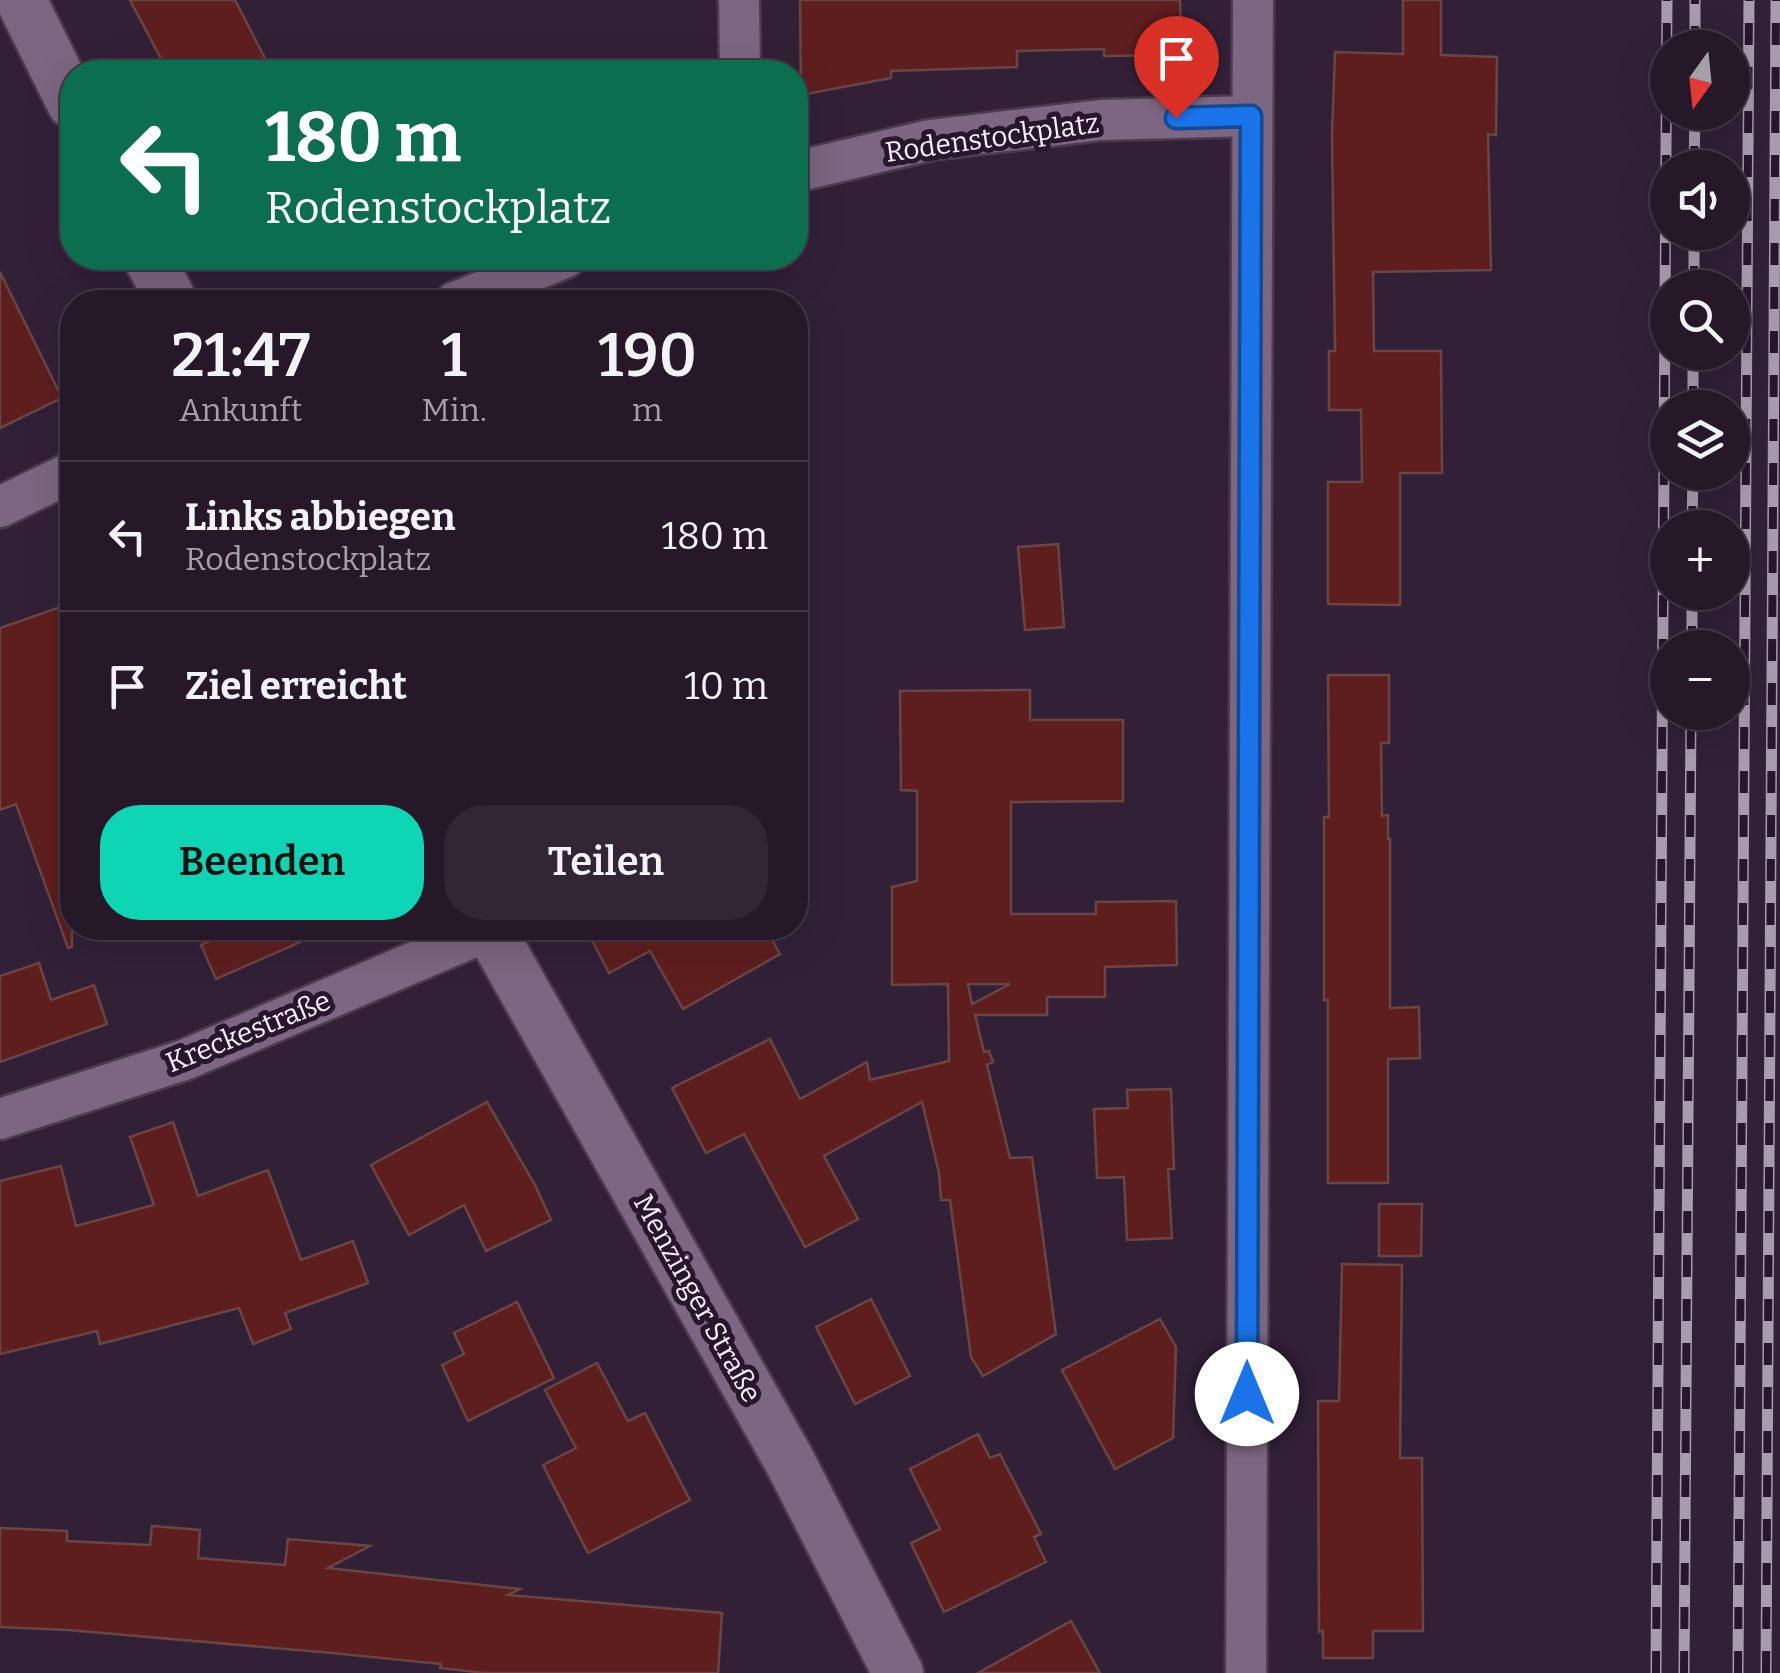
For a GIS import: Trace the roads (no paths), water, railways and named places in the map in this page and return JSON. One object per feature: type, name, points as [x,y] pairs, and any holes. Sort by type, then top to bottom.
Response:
[{"type":"street","points":[[21,0],[60,79]]},
{"type":"street","points":[[738,0],[740,60]]},
{"type":"street","points":[[1246,1673],[1253,0]]},
{"type":"street","name":"Rodenstockplatz","points":[[808,169],[930,140],[1102,120],[1251,116]]},
{"type":"street","points":[[533,288],[552,270]]},
{"type":"street","points":[[0,507],[60,478]]},
{"type":"street","name":"Kreckestraße","points":[[0,1119],[184,1060],[464,940]]},
{"type":"street","name":"Menzinger Straße","points":[[496,940],[790,1462],[898,1673]]},
{"type":"railway","points":[[1656,1673],[1667,0]]},
{"type":"railway","points":[[1695,0],[1695,30]]},
{"type":"railway","points":[[1738,1673],[1749,0]]},
{"type":"railway","points":[[1766,1673],[1776,0]]},
{"type":"railway","points":[[1694,150],[1695,130]]},
{"type":"railway","points":[[1694,250],[1694,270]]},
{"type":"railway","points":[[1693,370],[1693,390]]},
{"type":"railway","points":[[1692,510],[1693,490]]},
{"type":"railway","points":[[1692,610],[1692,630]]},
{"type":"railway","points":[[1684,1673],[1691,730]]}]
